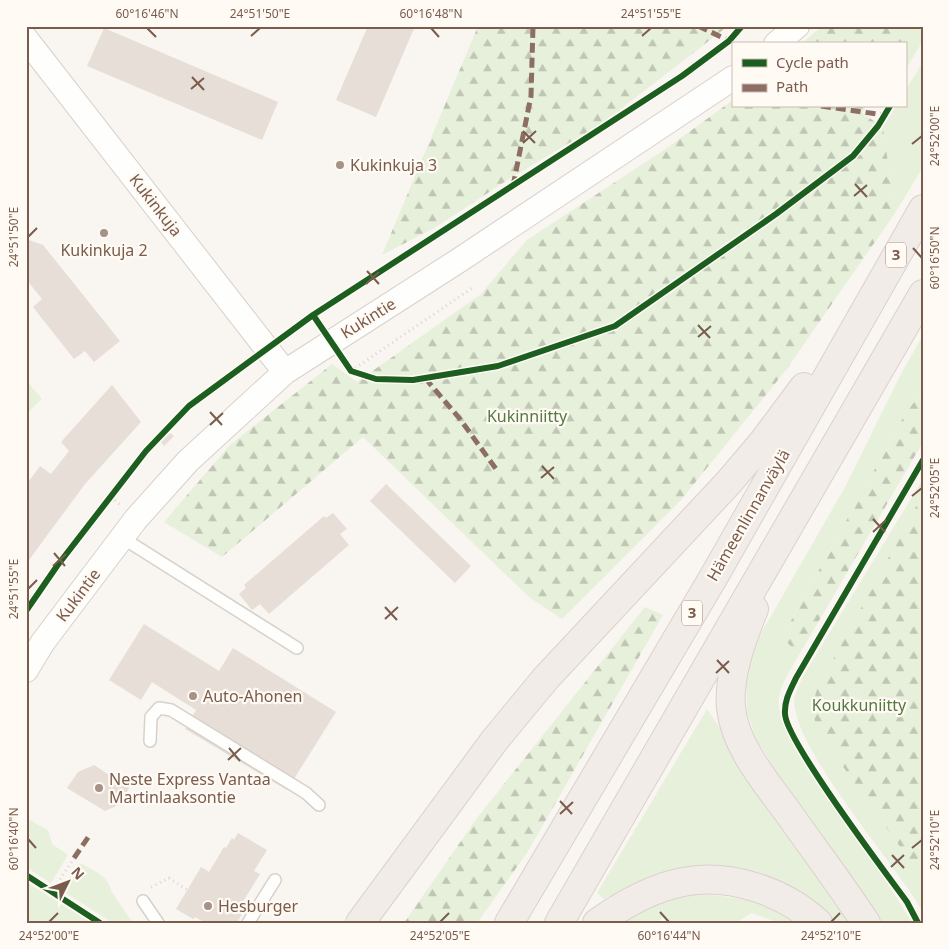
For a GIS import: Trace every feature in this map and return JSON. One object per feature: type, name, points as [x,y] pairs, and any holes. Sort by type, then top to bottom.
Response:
[{"type":"highway","name":"Hämeenlinnanväylä","points":[[509,923],[713,578],[923,209]]},
{"type":"highway","points":[[559,923],[923,294]]},
{"type":"highway","points":[[360,923],[494,742],[546,678],[729,482],[763,442],[870,301]]},
{"type":"highway","points":[[785,531],[746,630],[731,691],[731,710],[747,752],[866,923]]},
{"type":"highway","points":[[597,923],[633,900],[683,882],[728,881],[769,891],[806,912],[818,923]]},
{"type":"street","points":[[778,42],[797,26]]},
{"type":"street","name":"Kukinkuja","points":[[26,39],[285,372]]},
{"type":"street","name":"Kukintie","points":[[26,670],[43,642],[121,537],[188,461],[285,372],[458,261],[732,79]]},
{"type":"lane","points":[[121,537],[297,648]]},
{"type":"lane","points":[[150,741],[151,717],[160,708],[171,710],[306,793],[319,805]]},
{"type":"lane","points":[[248,923],[275,880]]},
{"type":"lane","points":[[143,901],[158,923]]},
{"type":"path","points":[[351,371],[472,288]]},
{"type":"path","points":[[330,342],[351,371],[359,374]]},
{"type":"path","points":[[105,505],[116,490]]},
{"type":"path","points":[[52,892],[74,858]]},
{"type":"path","points":[[46,888],[60,897]]},
{"type":"green space","points":[[478,26],[728,26],[604,122],[506,181],[436,227],[382,255]]},
{"type":"green space","points":[[823,26],[923,26],[923,41],[906,68],[906,42],[803,42]]},
{"type":"green space","points":[[823,26],[913,26],[903,42],[803,42]]},
{"type":"green space","points":[[923,62],[923,167],[895,213],[883,127],[895,108],[906,108],[906,89]]},
{"type":"green space","name":"Kukinniitty","points":[[732,101],[732,108],[865,108],[862,113],[883,127],[895,213],[786,370],[681,500],[562,619],[529,597],[363,437],[222,557],[164,522],[230,445],[332,364],[357,382],[481,294],[527,240],[667,148]]},
{"type":"green space","points":[[923,335],[923,389],[903,418],[782,637],[799,655],[785,680],[780,694],[779,707],[786,726],[828,798],[886,881],[912,923],[883,923],[777,773],[757,741],[747,712],[746,684],[752,649],[844,489],[902,372]]},
{"type":"green space","points":[[26,380],[42,399],[26,414]]},
{"type":"green space","points":[[923,389],[923,442],[799,655],[782,637],[903,418]]},
{"type":"green space","name":"Koukkuniitty","points":[[923,479],[923,912],[827,775],[810,746],[798,720],[794,699],[802,678]]},
{"type":"green space","name":"Koukkuniitty","points":[[923,494],[923,879],[822,737],[811,711],[817,689]]},
{"type":"green space","points":[[645,607],[663,615],[527,853],[477,923],[404,923],[477,818]]},
{"type":"green space","points":[[707,709],[855,923],[835,923],[830,918],[672,873],[632,885],[604,899],[597,893]]},
{"type":"green space","points":[[26,818],[48,830],[52,844],[68,855],[51,883],[26,867]]},
{"type":"green space","points":[[80,863],[104,878],[133,923],[113,923],[61,890]]},
{"type":"green space","points":[[26,882],[91,923],[26,923]]},
{"type":"green space","points":[[697,894],[725,896],[762,904],[798,923],[779,923],[752,913],[735,923],[671,923],[663,917],[657,923],[620,923],[659,903]]},
{"type":"building","points":[[368,26],[415,26],[376,117],[336,100]]},
{"type":"building","points":[[104,28],[278,102],[262,140],[87,66]]},
{"type":"building","points":[[26,239],[43,245],[120,341],[94,362],[85,351],[74,359],[33,307],[42,299],[26,279]]},
{"type":"building","points":[[112,385],[141,422],[85,484],[26,564],[26,485],[40,466],[51,474],[69,451],[61,442]]},
{"type":"building","points":[[170,433],[174,436],[164,446],[161,442]]},
{"type":"building","points":[[386,484],[471,566],[455,583],[370,501]]},
{"type":"building","points":[[333,513],[347,529],[340,534],[349,545],[269,614],[260,604],[252,610],[239,594],[246,588],[244,585],[324,516],[326,518]]},
{"type":"building","points":[[144,624],[219,671],[233,648],[336,712],[287,790],[185,729],[196,710],[152,682],[141,700],[109,680]]},
{"type":"building","points":[[94,765],[129,788],[121,804],[105,811],[67,788],[78,772]]},
{"type":"building","points":[[238,833],[267,850],[254,871],[260,874],[242,903],[247,905],[237,923],[201,923],[202,921],[195,917],[193,919],[176,909],[201,867],[209,872],[224,847],[226,848],[232,838],[234,840]]},
{"type":"marked path","points":[[513,186],[531,96],[533,26]]},
{"type":"marked path","points":[[698,26],[732,42]]},
{"type":"marked path","points":[[835,108],[884,115]]},
{"type":"marked path","points":[[425,378],[460,419],[496,469]]},
{"type":"marked path","points":[[74,858],[89,836]]},
{"type":"cycle path","points":[[26,611],[57,566],[146,451],[189,406],[313,315],[682,76],[729,41],[742,26]]},
{"type":"cycle path","points":[[313,315],[351,371],[376,379],[413,380],[498,366],[615,326],[776,214],[853,156],[878,126],[889,108]]},
{"type":"cycle path","points":[[918,923],[907,902],[838,807],[801,751],[790,729],[785,709],[788,695],[796,678],[923,460]]},
{"type":"cycle path","points":[[26,875],[100,923]]},
{"type":"place","name":"Kukinkuja 3","points":[[340,165]]},
{"type":"place","name":"Kukinkuja 2","points":[[104,233]]},
{"type":"place","name":"Auto-Ahonen","points":[[193,696]]},
{"type":"place","name":"Neste Express Vantaa Martinlaaksontie","points":[[99,788]]},
{"type":"place","name":"Hesburger","points":[[208,906]]}]
